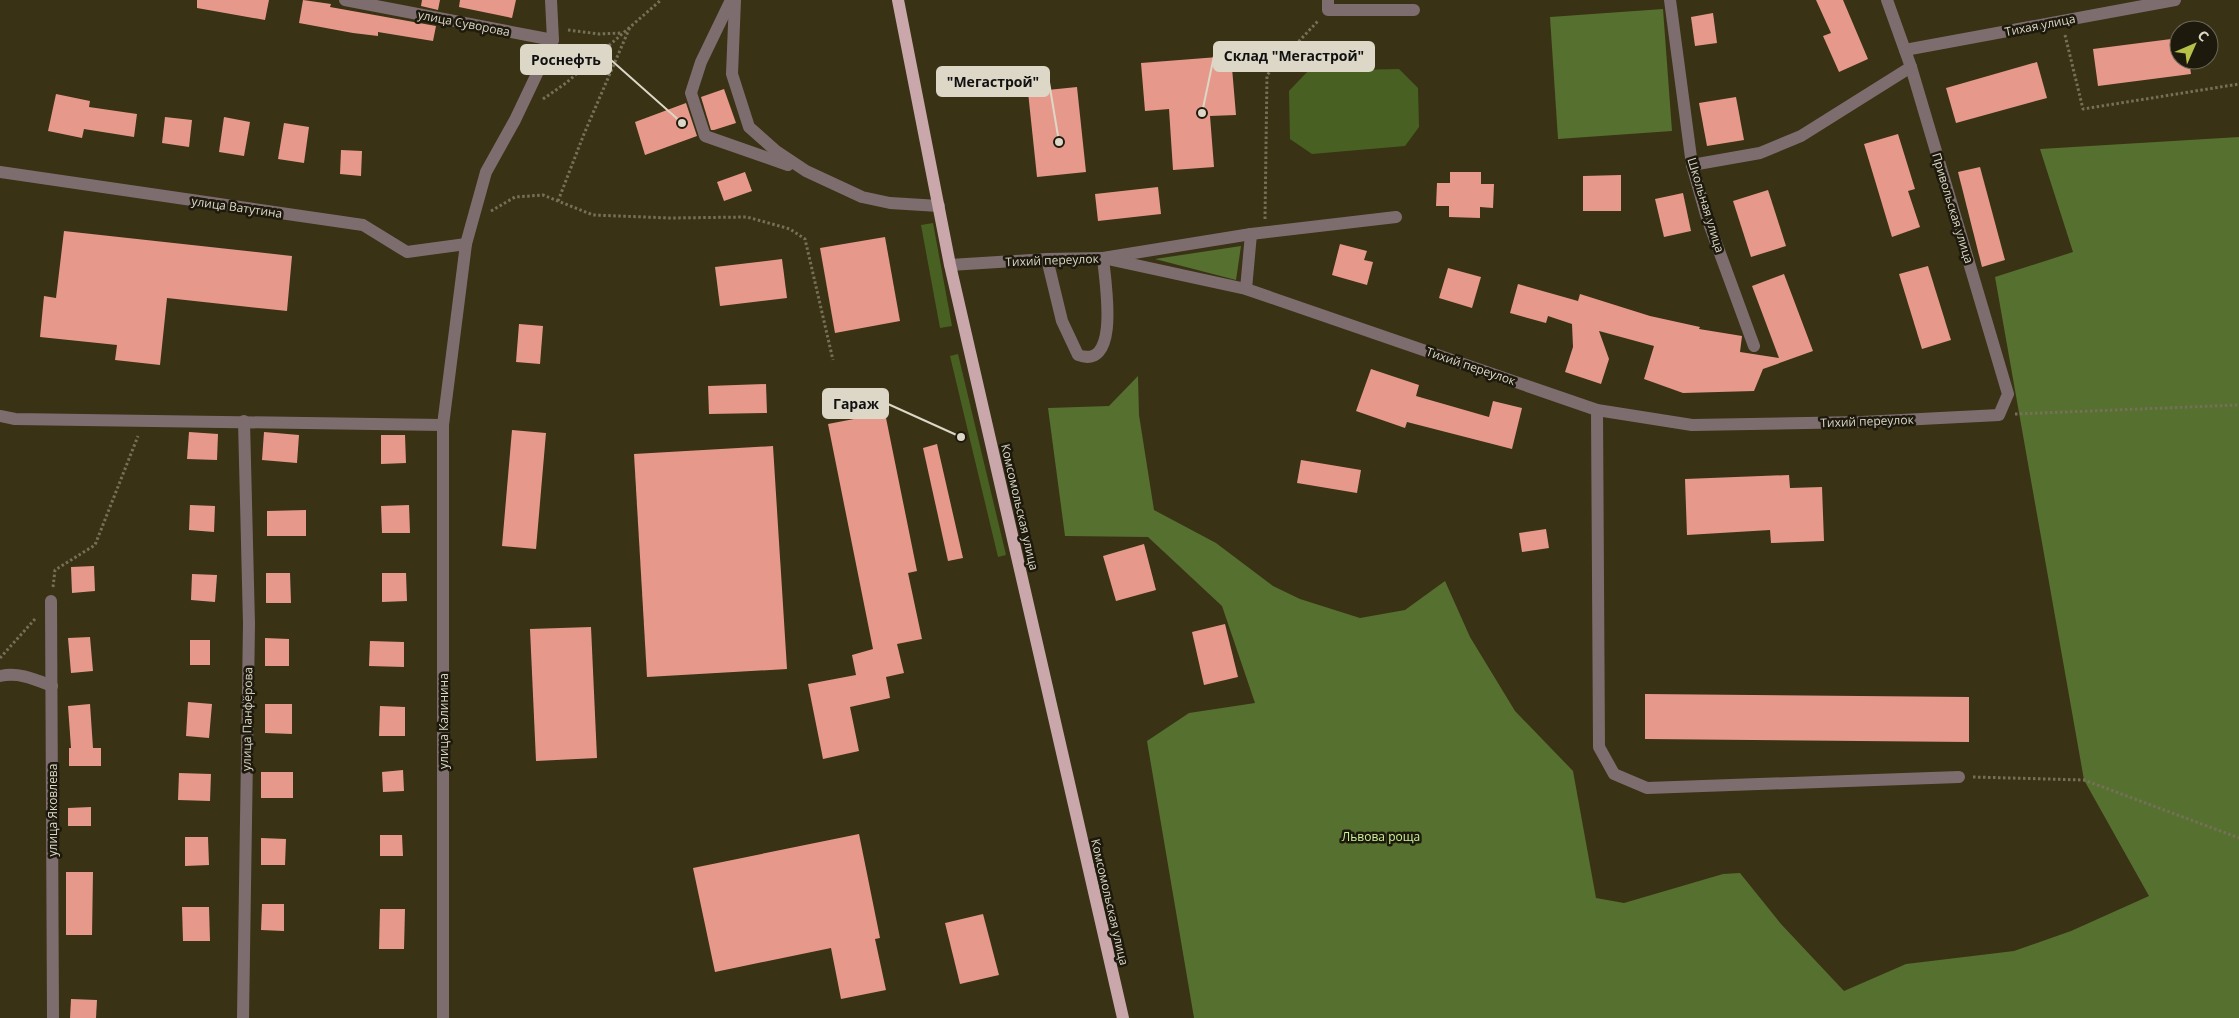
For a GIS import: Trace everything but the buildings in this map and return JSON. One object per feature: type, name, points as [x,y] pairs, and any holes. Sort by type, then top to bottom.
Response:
[{"type":"main road","name":"Комсомольская улица","points":[[898,0],[950,265],[1123,1018]]},
{"type":"street","name":"улица Суворова","points":[[345,0],[553,40]]},
{"type":"street","points":[[551,0],[553,40]]},
{"type":"street","points":[[733,0],[732,74],[749,126],[776,151],[806,171]]},
{"type":"street","points":[[733,0],[701,62],[691,93],[705,136],[806,171],[862,197],[890,203],[939,206]]},
{"type":"street","name":"Школьная улица","points":[[1670,0],[1692,164],[1708,218],[1754,346]]},
{"type":"street","name":"Привольская улица","points":[[1887,0],[1911,68],[2008,394],[1999,415]]},
{"type":"street","name":"Тихая улица","points":[[1905,50],[2175,0]]},
{"type":"street","points":[[1328,5],[1414,10]]},
{"type":"street","name":"улица Калинина","points":[[443,1018],[443,425],[466,244],[486,172],[553,40]]},
{"type":"street","points":[[1692,164],[1760,153],[1801,136],[1911,68]]},
{"type":"street","name":"улица Ватутина","points":[[0,172],[363,225],[407,252],[466,244]]},
{"type":"street","points":[[1047,259],[1062,321],[1078,355],[1088,358],[1098,356],[1104,348],[1106,334],[1104,258],[1265,232],[1396,217]]},
{"type":"street","points":[[1246,289],[1251,234]]},
{"type":"street","name":"Тихий переулок","points":[[950,265],[1047,259],[1104,258],[1246,289],[1597,410],[1692,425],[1862,422],[1999,415]]},
{"type":"street","points":[[1597,410],[1600,747],[1614,774],[1647,788],[1959,777]]},
{"type":"street","points":[[0,416],[15,419],[443,425]]},
{"type":"street","name":"улица Панфёрова","points":[[243,1018],[249,624],[244,421]]},
{"type":"street","name":"улица Яковлева","points":[[51,601],[53,1018]]},
{"type":"street","points":[[0,676],[12,674],[30,677],[52,686]]},
{"type":"path","points":[[536,104],[566,83],[662,0]]},
{"type":"path","points":[[1265,232],[1267,75],[1328,5]]},
{"type":"path","points":[[2061,21],[2083,109],[2239,84]]},
{"type":"path","points":[[558,202],[584,134],[630,26]]},
{"type":"path","points":[[567,30],[599,34],[622,33]]},
{"type":"path","points":[[471,227],[495,208],[516,197],[542,195],[593,215],[670,218],[747,217],[790,229],[805,239],[832,360]]},
{"type":"path","points":[[1999,415],[2239,405]]},
{"type":"path","points":[[0,658],[51,601],[56,570],[95,545],[144,420]]},
{"type":"path","points":[[1959,777],[2084,780],[2239,838]]},
{"type":"green space","points":[[1663,9],[1672,131],[1558,139],[1550,17]]},
{"type":"green space","points":[[1399,69],[1418,88],[1419,127],[1405,146],[1312,154],[1290,139],[1289,91],[1308,71]]},
{"type":"green space","name":"Львова роща","points":[[2239,137],[2239,1018],[1194,1018],[1147,741],[1189,713],[1255,703],[1222,606],[1148,537],[1065,536],[1048,408],[1109,406],[1138,376],[1139,415],[1154,510],[1216,543],[1273,586],[1300,599],[1360,618],[1405,610],[1445,581],[1470,637],[1515,711],[1573,771],[1596,898],[1624,903],[1723,874],[1740,873],[1781,924],[1844,991],[1906,964],[2014,951],[2071,931],[2149,896],[2084,780],[1995,277],[2073,252],[2040,149]]},
{"type":"green space","points":[[933,223],[952,326],[940,328],[921,225]]},
{"type":"green space","points":[[1241,246],[1236,280],[1155,259]]},
{"type":"green space","points":[[958,354],[1006,555],[998,557],[950,356]]},
{"type":"place","name":"Склад \"Мегастрой\"","points":[[1202,113]]},
{"type":"place","name":"Роснефть","points":[[682,123]]},
{"type":"place","name":"\"Мегастрой\"","points":[[1059,142]]},
{"type":"place","name":"Гараж","points":[[961,437]]}]
